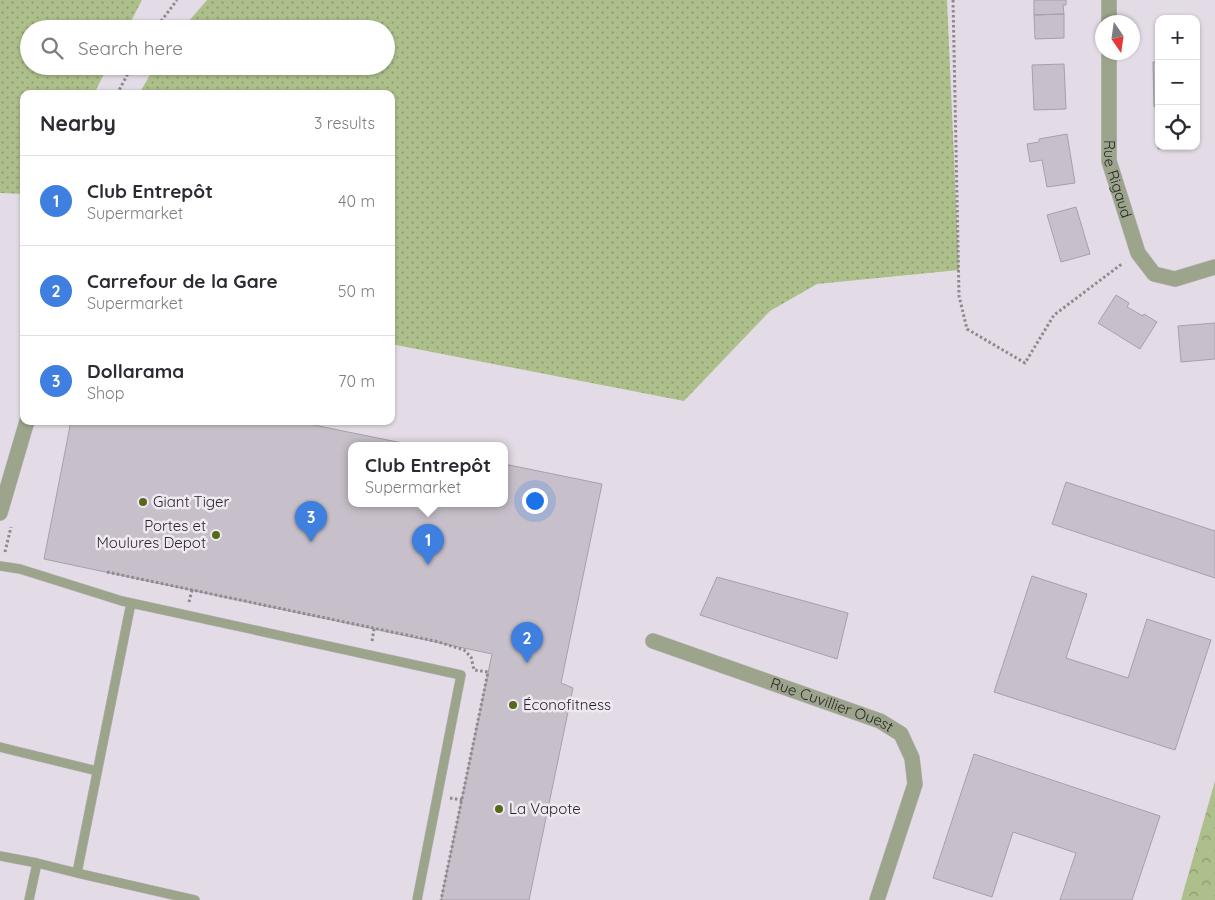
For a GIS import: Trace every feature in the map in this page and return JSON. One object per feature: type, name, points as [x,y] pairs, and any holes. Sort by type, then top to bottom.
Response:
[{"type":"street","points":[[1109,0],[1109,15]]},
{"type":"street","name":"Rue Rigaud","points":[[1109,60],[1109,161],[1138,253],[1154,274],[1175,280],[1215,267]]},
{"type":"street","points":[[0,513],[25,425]]},
{"type":"street","name":"Rue Cuvillier Ouest","points":[[653,641],[880,721],[901,734],[912,758],[915,784],[877,900]]},
{"type":"lane","points":[[0,566],[20,569],[131,603],[461,675],[417,900]]},
{"type":"lane","points":[[78,873],[131,603]]},
{"type":"lane","points":[[0,747],[97,771]]},
{"type":"lane","points":[[0,856],[38,862],[190,900]]},
{"type":"lane","points":[[29,900],[38,862]]},
{"type":"path","points":[[161,20],[178,0]]},
{"type":"path","points":[[953,0],[959,296],[967,329],[1025,363],[1054,315],[1138,253]]},
{"type":"path","points":[[119,90],[127,75]]},
{"type":"path","points":[[441,900],[462,800]]},
{"type":"green space","points":[[0,0],[142,0],[132,20],[20,20],[20,75],[104,75],[96,90],[20,90],[20,194],[0,193]]},
{"type":"green space","points":[[207,0],[947,0],[959,270],[817,284],[770,311],[684,401],[395,345],[395,90],[141,90],[150,75],[395,75],[395,20],[190,20]]},
{"type":"green space","points":[[1215,781],[1215,900],[1181,900]]},
{"type":"building","points":[[1034,0],[1066,0],[1066,5],[1063,5],[1064,14],[1034,15]]},
{"type":"building","points":[[1064,14],[1064,38],[1035,39],[1034,15]]},
{"type":"building","points":[[1153,62],[1155,62],[1155,107]]},
{"type":"building","points":[[1064,64],[1066,109],[1034,110],[1032,65]]},
{"type":"building","points":[[1067,134],[1075,183],[1047,187],[1042,160],[1030,162],[1027,144],[1039,142],[1039,139]]},
{"type":"building","points":[[1076,207],[1090,254],[1061,262],[1047,215]]},
{"type":"building","points":[[1116,295],[1129,303],[1127,307],[1157,322],[1140,349],[1098,323]]},
{"type":"building","points":[[1215,323],[1215,359],[1181,362],[1178,326]]},
{"type":"building","points":[[70,425],[314,425],[397,442],[348,442],[348,507],[508,507],[508,465],[602,484],[561,683],[573,688],[529,900],[441,900],[492,654],[44,559]]},
{"type":"building","points":[[1066,482],[1215,531],[1215,578],[1052,524]]},
{"type":"building","points":[[1032,576],[1087,594],[1066,658],[1128,678],[1147,619],[1211,640],[1175,750],[994,692]]},
{"type":"building","points":[[717,577],[848,613],[837,659],[700,615]]},
{"type":"building","points":[[974,754],[1160,816],[1132,900],[1060,900],[1076,853],[1013,832],[992,897],[933,878]]},
{"type":"place","name":"Giant Tiger","points":[[143,502]]},
{"type":"place","name":"Portes et Moulures Depot","points":[[216,535]]},
{"type":"place","name":"Dollarama","points":[[311,542]]},
{"type":"place","name":"Club Entrepôt","points":[[428,565]]},
{"type":"place","name":"Carrefour de la Gare","points":[[527,663]]},
{"type":"place","name":"Éconofitness","points":[[513,705]]},
{"type":"place","name":"La Vapote","points":[[499,809]]}]
